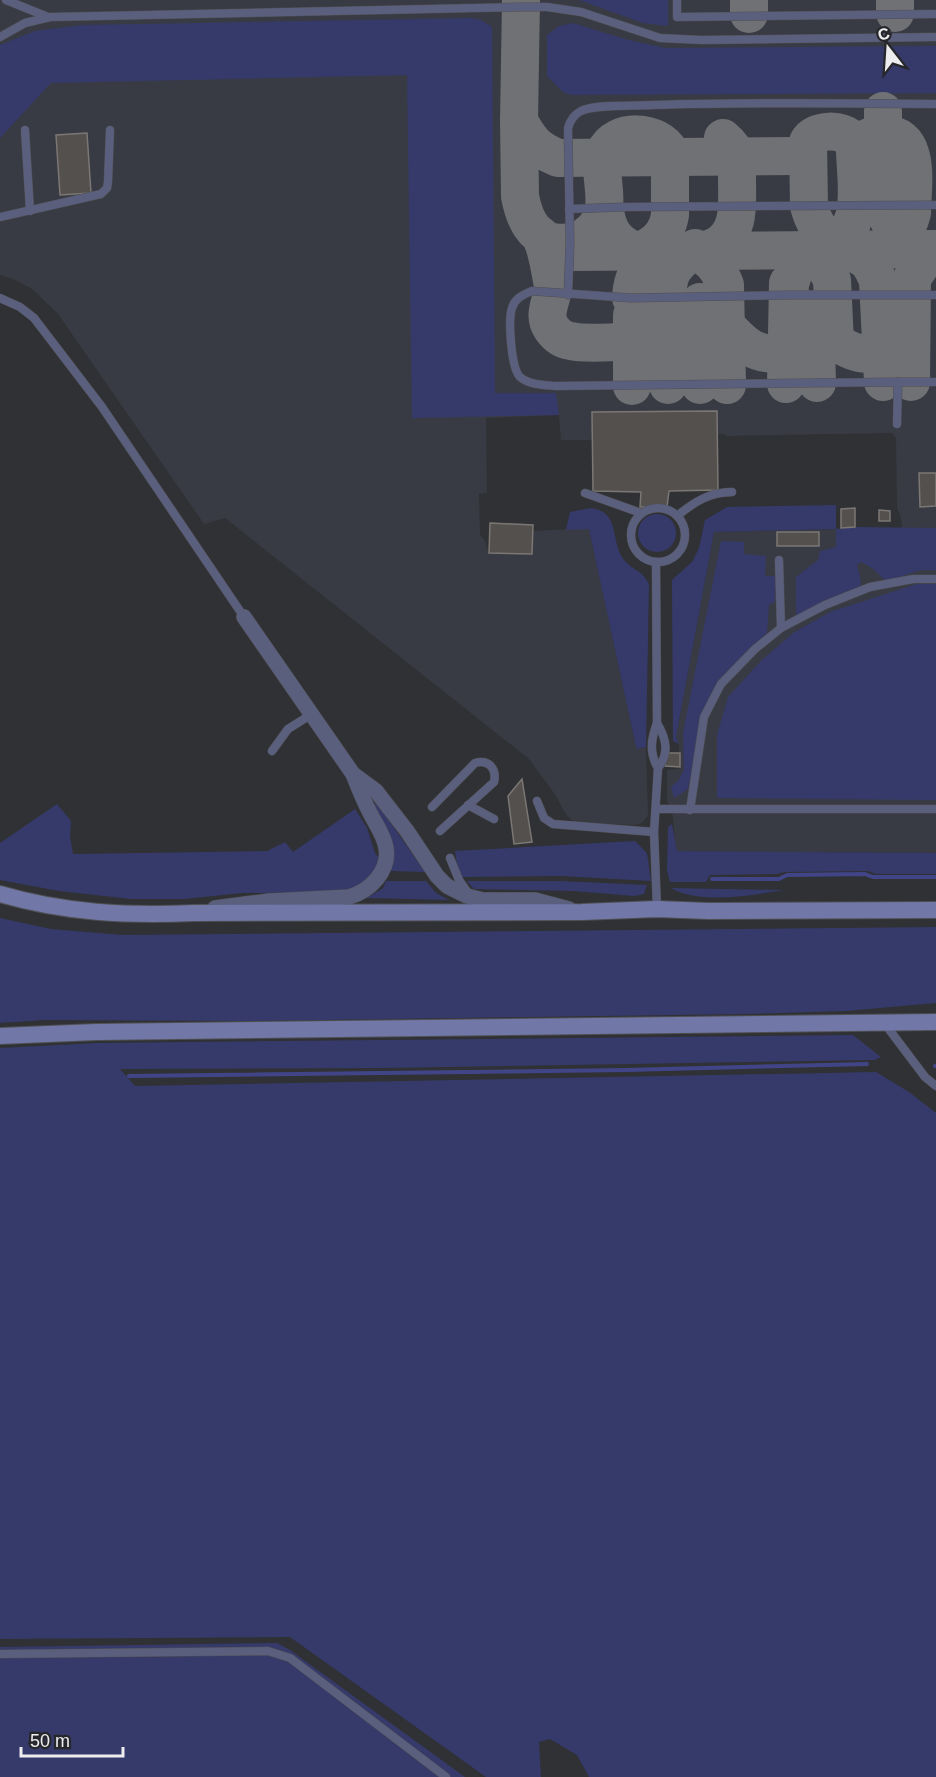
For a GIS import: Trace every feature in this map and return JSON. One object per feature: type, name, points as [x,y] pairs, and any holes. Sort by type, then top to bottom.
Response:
[{"type":"main road","points":[[0,894],[35,904],[88,912],[162,915],[582,912],[657,909],[936,912]]},
{"type":"main road","points":[[0,1036],[61,1032],[936,1022]]},
{"type":"street","points":[[244,617],[353,774],[374,793],[407,831],[447,886],[483,900],[535,900],[582,912]]},
{"type":"street","points":[[194,913],[228,905],[349,897],[363,891],[378,879],[387,857],[374,793]]},
{"type":"lane","points":[[6,0],[50,17]]},
{"type":"lane","points":[[676,0],[677,17],[936,14]]},
{"type":"lane","points":[[0,37],[25,23],[50,17],[547,7],[581,12],[660,38],[701,40],[936,37]]},
{"type":"lane","points":[[568,295],[568,128],[570,120],[580,111],[711,103],[936,104]]},
{"type":"lane","points":[[25,130],[30,211]]},
{"type":"lane","points":[[0,217],[94,196],[105,191],[108,182],[110,130]]},
{"type":"lane","points":[[569,209],[936,205]]},
{"type":"lane","points":[[936,295],[632,298],[532,291],[519,297],[512,309],[511,355],[520,377],[531,383],[556,386],[936,382]]},
{"type":"lane","points":[[0,298],[20,307],[34,318],[102,407],[244,617]]},
{"type":"lane","points":[[897,424],[898,382]]},
{"type":"lane","points":[[677,516],[697,500],[721,492],[732,492]]},
{"type":"lane","points":[[585,493],[641,513]]},
{"type":"lane","points":[[653,508],[666,509],[677,516],[684,527],[685,540],[679,552],[669,560],[656,562],[643,558],[634,549],[630,536],[633,524],[641,513],[653,508]]},
{"type":"lane","points":[[779,560],[781,628]]},
{"type":"lane","points":[[656,562],[657,723],[652,736],[652,747],[653,759],[658,768],[654,832],[657,909]]},
{"type":"lane","points":[[690,810],[704,717],[721,684],[755,649],[781,628],[825,605],[870,587],[913,579],[936,579]]},
{"type":"lane","points":[[272,751],[288,729],[312,714]]},
{"type":"lane","points":[[657,723],[664,735],[666,748],[664,760],[658,768]]},
{"type":"lane","points":[[432,807],[475,763],[481,761],[494,769],[496,774],[494,782],[440,831]]},
{"type":"lane","points":[[537,801],[544,818],[553,824],[654,832]]},
{"type":"lane","points":[[468,805],[494,819]]},
{"type":"lane","points":[[656,809],[936,809]]},
{"type":"lane","points":[[450,858],[459,879],[472,897]]},
{"type":"lane","points":[[884,1023],[925,1077],[936,1086]]},
{"type":"lane","points":[[0,1654],[268,1651],[281,1654],[290,1658],[446,1777]]},
{"type":"shaded area","points":[[0,0],[936,0],[936,853],[676,851],[672,810],[667,801],[667,770],[680,767],[679,744],[676,737],[714,532],[855,527],[902,529],[901,517],[897,508],[896,438],[892,433],[726,436],[718,434],[716,411],[593,412],[592,440],[561,440],[559,415],[486,418],[487,493],[479,494],[480,535],[489,553],[531,554],[533,531],[589,528],[636,747],[638,749],[646,747],[648,816],[642,823],[635,825],[576,823],[567,816],[554,793],[529,759],[225,518],[204,524],[58,314],[32,289],[0,275]]},
{"type":"shaded area","points":[[579,0],[668,0],[668,26],[643,23]]},
{"type":"shaded area","points":[[471,18],[481,20],[492,27],[495,393],[556,393],[559,415],[412,418],[407,75],[51,83],[0,138],[0,45],[35,31],[83,25]]},
{"type":"shaded area","points":[[573,23],[625,39],[665,48],[936,46],[936,93],[572,95],[563,92],[547,76],[547,35],[559,26]]},
{"type":"shaded area","points":[[836,505],[836,529],[714,532],[676,737],[679,744],[673,741],[672,580],[692,562],[699,548],[705,520],[727,507]]},
{"type":"shaded area","points":[[591,508],[607,515],[614,529],[620,554],[628,564],[644,576],[649,584],[646,747],[638,749],[589,529],[566,530],[570,512]]},
{"type":"shaded area","points":[[657,514],[670,520],[676,533],[670,546],[657,552],[644,546],[638,533],[644,520]]},
{"type":"shaded area","points":[[855,527],[936,528],[936,570],[921,570],[886,581],[872,568],[861,562],[857,565],[861,587],[796,618],[796,577],[818,560],[820,551],[836,547],[836,529]]},
{"type":"shaded area","points":[[721,541],[744,542],[744,554],[766,556],[765,576],[776,576],[775,601],[769,605],[767,633],[715,687],[699,730],[688,789],[674,798],[671,787],[678,781],[684,770],[683,733]]},
{"type":"shaded area","points":[[917,584],[936,584],[936,800],[717,798],[717,735],[728,697],[762,660],[793,633],[830,612]]},
{"type":"shaded area","points":[[376,802],[425,872],[391,871],[393,846],[373,806]]},
{"type":"shaded area","points":[[57,804],[71,821],[70,836],[73,854],[267,851],[285,842],[293,852],[355,809],[367,828],[375,853],[379,858],[375,873],[363,885],[341,892],[242,893],[184,899],[131,899],[59,891],[0,880],[0,843]]},
{"type":"shaded area","points":[[672,824],[677,851],[936,853],[936,874],[876,874],[868,871],[785,872],[710,875],[706,882],[670,882],[667,870],[668,827]]},
{"type":"shaded area","points":[[635,841],[647,853],[651,881],[561,876],[462,877],[455,851]]},
{"type":"shaded area","points":[[386,881],[426,881],[436,893],[449,900],[367,898],[383,888]]},
{"type":"shaded area","points":[[467,881],[559,881],[647,885],[644,894],[634,896],[573,891],[474,889]]},
{"type":"shaded area","points":[[671,888],[784,890],[742,896],[711,897],[696,896]]},
{"type":"shaded area","points":[[0,918],[51,929],[122,935],[936,927],[936,1003],[846,1011],[748,1014],[250,1021],[45,1020],[0,1023]]},
{"type":"shaded area","points":[[853,1035],[881,1057],[875,1060],[382,1068],[120,1069],[135,1086],[876,1072],[909,1092],[936,1113],[936,1777],[589,1777],[577,1755],[550,1739],[539,1742],[541,1777],[486,1777],[290,1637],[0,1639],[0,1048],[98,1043]]},
{"type":"shaded area","points":[[277,1643],[290,1650],[465,1777],[0,1777],[0,1647]]},
{"type":"building","points":[[87,133],[91,193],[60,195],[56,135]]},
{"type":"building","points":[[717,411],[718,490],[669,491],[667,507],[640,507],[641,492],[593,491],[592,412]]},
{"type":"building","points":[[919,473],[936,473],[936,506],[920,507]]},
{"type":"building","points":[[855,508],[855,527],[841,528],[841,509]]},
{"type":"building","points":[[879,510],[890,511],[890,521],[879,521]]},
{"type":"building","points":[[490,523],[533,525],[532,554],[489,553]]},
{"type":"building","points":[[777,532],[819,532],[819,546],[777,546]]},
{"type":"building","points":[[666,753],[680,753],[680,767],[665,766]]},
{"type":"building","points":[[522,779],[532,842],[514,844],[508,796]]},
{"type":"waterway","points":[[712,879],[779,879],[787,875],[865,874],[873,877],[936,877]]},
{"type":"waterway","points":[[129,1076],[626,1070],[867,1064]]},
{"type":"taxiway","points":[[519,121],[521,0]]},
{"type":"taxiway","points":[[749,0],[749,14]]},
{"type":"taxiway","points":[[895,0],[895,13]]},
{"type":"taxiway","points":[[883,111],[884,205],[891,225],[898,234],[920,248]]},
{"type":"taxiway","points":[[667,312],[652,335],[633,341],[577,342],[563,339],[554,331],[548,317],[553,287],[548,258],[540,236],[527,218],[520,196],[519,121],[534,144],[558,158],[799,156]]},
{"type":"taxiway","points":[[825,251],[838,242],[848,231],[856,207],[857,180],[854,144],[848,136],[836,132],[822,132],[808,142],[809,206],[817,226],[826,237],[831,242],[837,246],[866,260],[876,275],[883,382]]},
{"type":"taxiway","points":[[553,242],[564,243],[579,240],[588,235],[599,222],[604,202],[603,161],[610,144],[627,135],[637,134],[657,139],[670,152],[670,215],[660,237],[640,251],[625,246],[610,230],[605,207]]},
{"type":"taxiway","points":[[855,150],[863,141],[882,134],[895,136],[904,142],[910,151],[913,176],[910,220],[900,236],[879,250]]},
{"type":"taxiway","points":[[695,248],[701,250],[716,246],[724,240],[734,225],[737,159],[733,148],[723,138]]},
{"type":"taxiway","points":[[540,235],[553,246],[570,252],[936,249]]},
{"type":"taxiway","points":[[802,250],[824,264],[832,280],[835,342]]},
{"type":"taxiway","points":[[818,250],[796,268],[788,295],[832,339],[848,349],[864,354],[880,351],[895,339],[911,317]]},
{"type":"taxiway","points":[[668,385],[666,310],[669,282],[677,265],[697,251],[714,265],[725,285],[727,385]]},
{"type":"taxiway","points":[[631,298],[637,272],[647,259],[663,252],[672,252]]},
{"type":"taxiway","points":[[911,382],[912,278],[923,262],[936,252]]},
{"type":"taxiway","points":[[786,384],[788,283]]},
{"type":"taxiway","points":[[700,302],[700,385]]},
{"type":"taxiway","points":[[815,309],[817,383]]},
{"type":"taxiway","points":[[715,313],[738,338],[755,350],[764,353],[787,350]]},
{"type":"taxiway","points":[[632,315],[632,386]]}]
